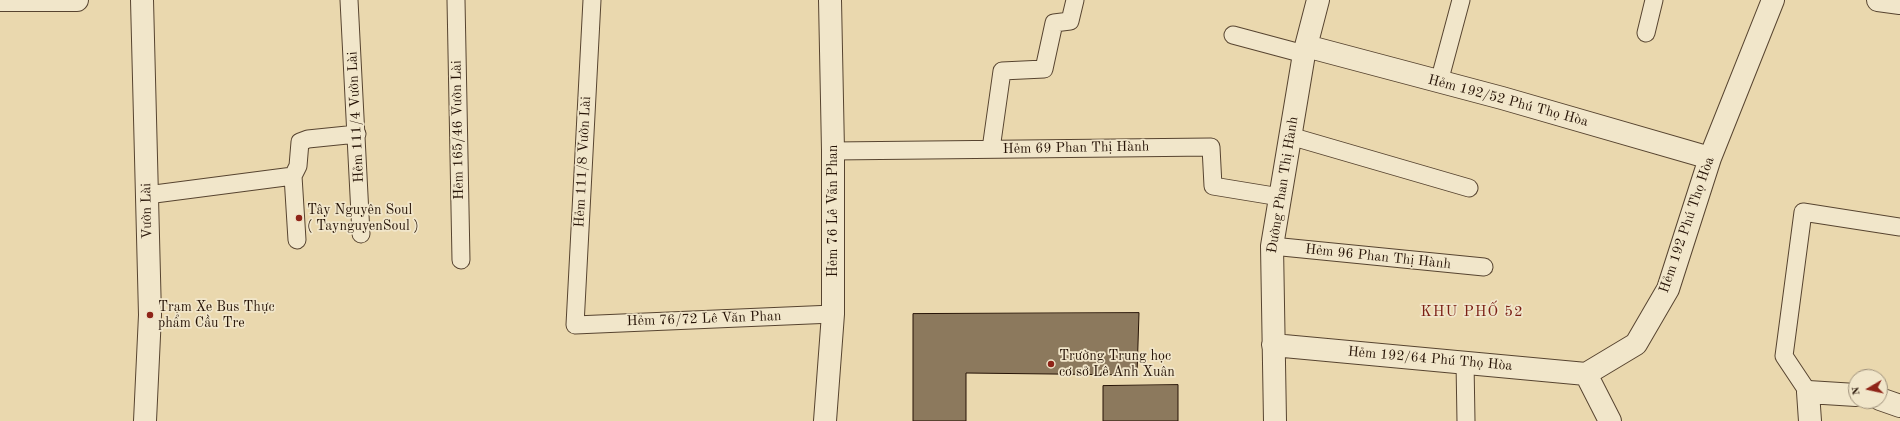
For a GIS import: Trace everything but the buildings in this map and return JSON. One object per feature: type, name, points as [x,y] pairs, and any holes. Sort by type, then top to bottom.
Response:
[{"type":"street","points":[[0,0],[77,0]]},
{"type":"street","name":"Vườn Lài","points":[[142,0],[150,315],[145,421]]},
{"type":"street","name":"Hẻm 76 Lê Văn Phan","points":[[825,421],[833,314],[833,151],[830,0]]},
{"type":"street","name":"Đường Phan Thị Hành","points":[[1275,421],[1272,246],[1305,50],[1318,0]]},
{"type":"street","name":"Hẻm 192 Phú Thọ Hòa","points":[[1586,374],[1636,344],[1668,289],[1710,158],[1773,0]]},
{"type":"street","points":[[1878,0],[1900,3]]},
{"type":"street","name":"Hẻm 192/52 Phú Thọ Hòa","points":[[1305,50],[1439,82],[1710,158]]},
{"type":"street","name":"Hẻm 192/64 Phú Thọ Hòa","points":[[1274,345],[1586,374]]},
{"type":"street","points":[[1586,374],[1610,421]]},
{"type":"street","points":[[1810,421],[1808,392],[1848,394]]},
{"type":"street","points":[[1888,402],[1900,406]]},
{"type":"lane","name":"Hẻm 111/4 Vườn Lài","points":[[350,0],[361,234]]},
{"type":"lane","name":"Hẻm 165/46 Vườn Lài","points":[[456,0],[461,260]]},
{"type":"lane","name":"Hẻm 111/8 Vườn Lài","points":[[574,325],[592,0]]},
{"type":"lane","points":[[991,149],[1002,71],[1044,69],[1054,23],[1070,21],[1075,0]]},
{"type":"lane","points":[[1439,82],[1461,0]]},
{"type":"lane","points":[[1646,33],[1654,0]]},
{"type":"lane","points":[[1233,35],[1305,50]]},
{"type":"lane","points":[[296,240],[293,176],[298,166],[300,142],[308,139],[357,134]]},
{"type":"lane","points":[[1290,136],[1469,188]]},
{"type":"lane","name":"Hẻm 69 Phan Thị Hành","points":[[833,151],[1211,147],[1213,186],[1280,197]]},
{"type":"lane","points":[[147,194],[293,176]]},
{"type":"lane","points":[[1808,392],[1784,356],[1803,212],[1900,227]]},
{"type":"lane","name":"Hẻm 96 Phan Thị Hành","points":[[1272,246],[1484,267]]},
{"type":"lane","name":"Hẻm 76/72 Lê Văn Phan","points":[[574,325],[833,314]]},
{"type":"lane","points":[[1465,362],[1466,421]]},
{"type":"place","name":"Tây Nguyên Soul ( TaynguyenSoul )","points":[[299,218]]},
{"type":"place","name":"Trạm Xe Bus Thực phẩm Cầu Tre","points":[[150,315]]},
{"type":"place","name":"Trường Trung học cơ sở Lê Anh Xuân","points":[[1051,364]]},
{"type":"district","name":"KHU PHỐ 52","points":[[1472,312]]}]
